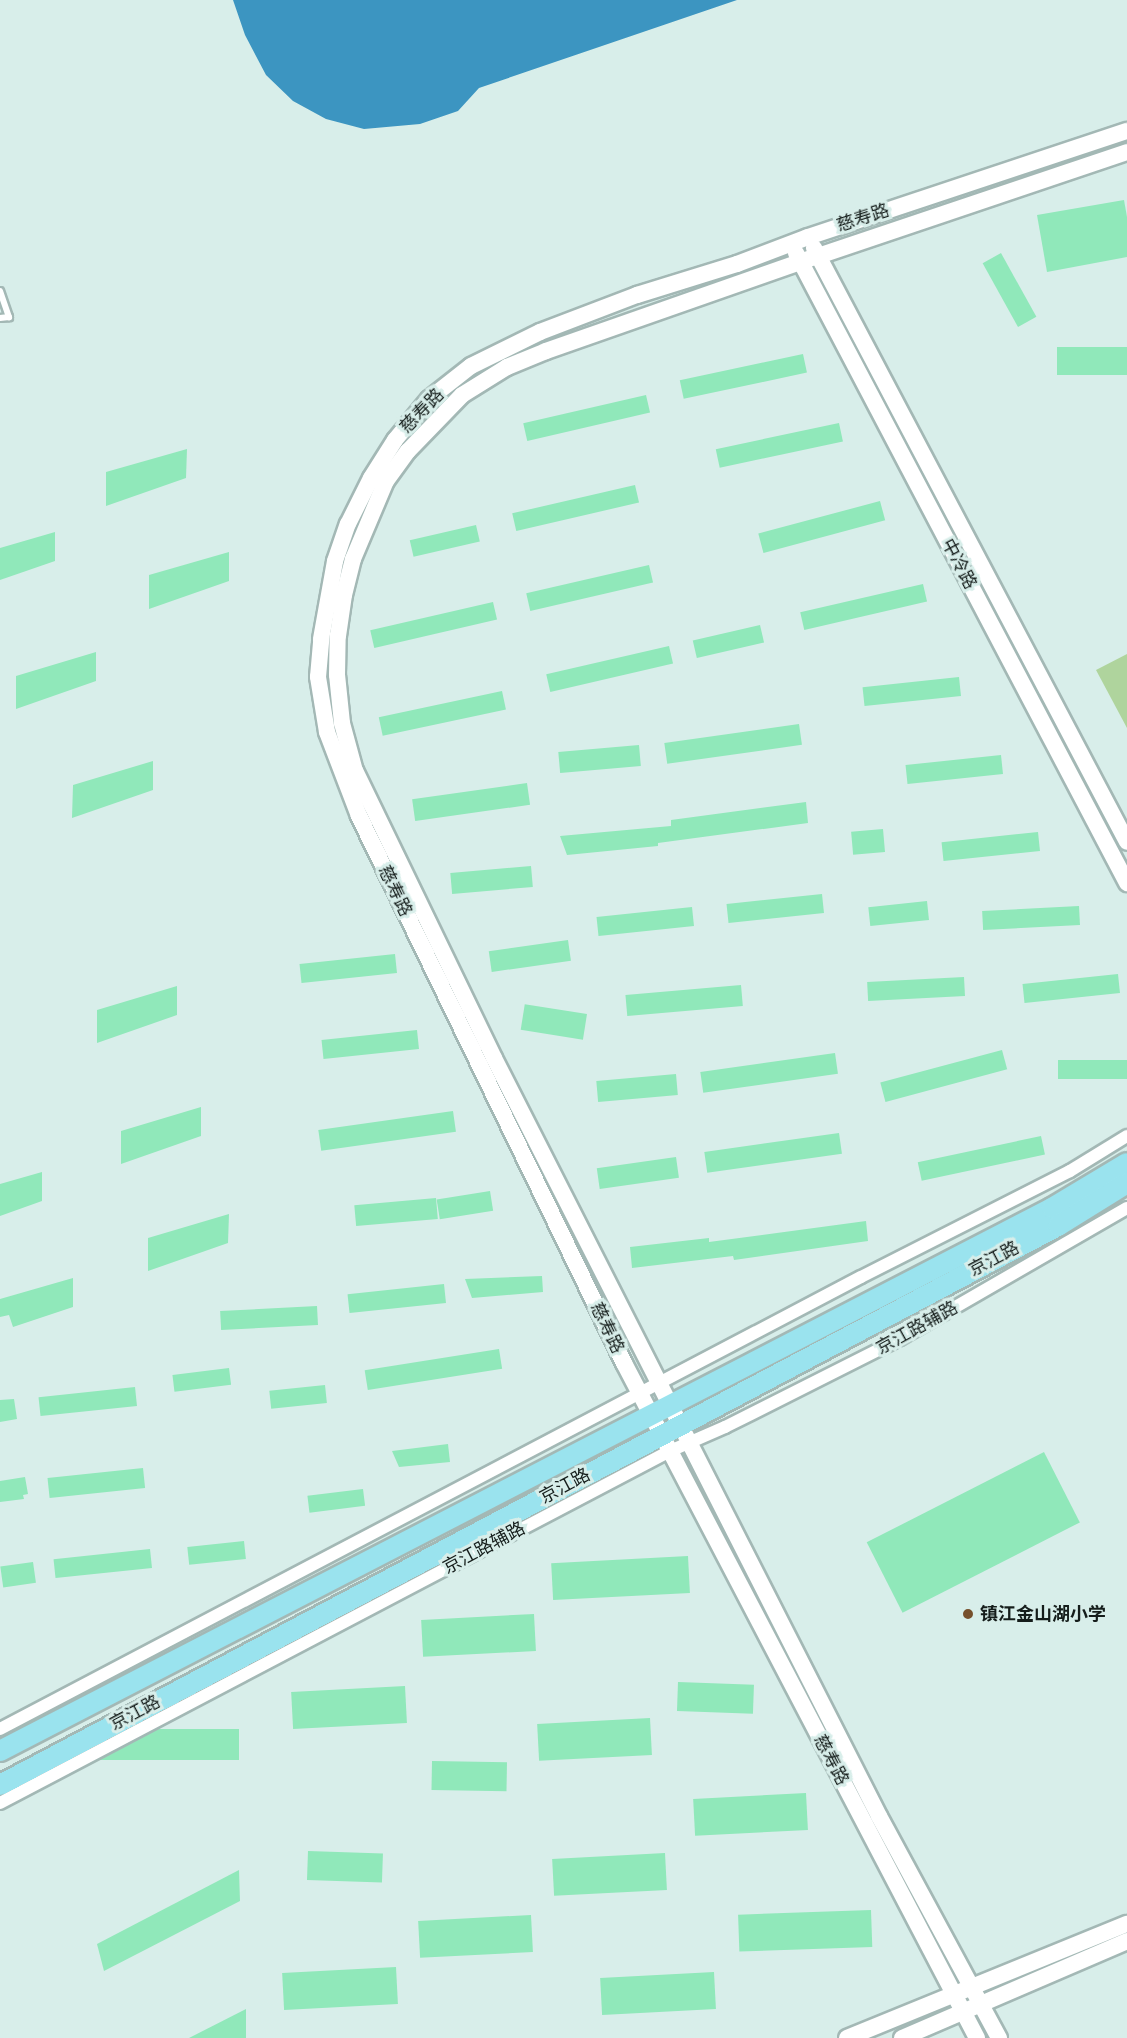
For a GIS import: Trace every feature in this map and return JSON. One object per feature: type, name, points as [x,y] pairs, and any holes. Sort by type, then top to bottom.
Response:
[{"type":"main road","name":"京江路","points":[[0,1750],[1052,1208],[1127,1163]]},
{"type":"main road","name":"京江路","points":[[0,1785],[685,1433],[1058,1226],[1127,1183]]},
{"type":"street","name":"慈寿路","points":[[977,2038],[640,1395],[359,816],[327,732],[318,677],[321,639],[335,561],[348,524],[371,478],[395,440],[429,399],[471,366],[540,332],[637,295],[1127,131]]},
{"type":"street","name":"慈寿路","points":[[999,2038],[873,1805],[494,1058],[355,771],[342,723],[337,675],[338,636],[344,595],[353,559],[386,482],[408,451],[462,395],[507,367],[546,351],[800,262],[1127,152]]},
{"type":"street","name":"中冷路","points":[[808,237],[1127,842]]},
{"type":"street","name":"中冷路","points":[[791,244],[1127,883]]},
{"type":"street","points":[[0,1729],[660,1385],[861,1277],[1070,1171],[1127,1136]]},
{"type":"street","name":"京江路辅路","points":[[685,1433],[900,1339],[1127,1208]]},
{"type":"street","name":"京江路辅路","points":[[0,1803],[665,1443]]},
{"type":"street","points":[[847,2038],[1127,1924]]},
{"type":"street","points":[[902,2038],[1127,1941]]},
{"type":"lane","points":[[0,291],[9,317],[0,318]]},
{"type":"green space","points":[[1127,654],[1127,728],[1096,670]]},
{"type":"water","points":[[233,0],[737,0],[479,88],[458,111],[420,124],[364,129],[326,119],[293,101],[266,75],[245,35]]},
{"type":"building","points":[[1124,200],[1127,217],[1127,257],[1047,272],[1037,215]]},
{"type":"building","points":[[1001,253],[1036,317],[1018,327],[983,263]]},
{"type":"building","points":[[1057,347],[1127,347],[1127,375],[1057,375]]},
{"type":"building","points":[[803,354],[807,373],[684,399],[680,380]]},
{"type":"building","points":[[646,395],[650,413],[527,441],[523,423]]},
{"type":"building","points":[[839,423],[843,442],[720,468],[716,449]]},
{"type":"building","points":[[187,449],[186,478],[106,506],[106,472]]},
{"type":"building","points":[[635,485],[639,503],[516,531],[512,513]]},
{"type":"building","points":[[880,501],[885,520],[763,553],[758,534]]},
{"type":"building","points":[[476,525],[480,542],[414,557],[410,540]]},
{"type":"building","points":[[55,532],[55,561],[0,580],[0,548]]},
{"type":"building","points":[[229,552],[229,581],[149,609],[149,575]]},
{"type":"building","points":[[649,565],[653,583],[530,611],[526,593]]},
{"type":"building","points":[[923,584],[927,602],[804,630],[800,612]]},
{"type":"building","points":[[493,602],[497,620],[374,648],[370,630]]},
{"type":"building","points":[[760,625],[764,643],[697,658],[693,641]]},
{"type":"building","points":[[669,646],[673,664],[550,692],[546,674]]},
{"type":"building","points":[[96,652],[96,681],[16,709],[16,676]]},
{"type":"building","points":[[959,677],[961,696],[865,706],[863,687]]},
{"type":"building","points":[[502,691],[506,710],[383,736],[379,717]]},
{"type":"building","points":[[799,724],[802,745],[667,764],[664,743]]},
{"type":"building","points":[[639,745],[641,766],[560,773],[558,752]]},
{"type":"building","points":[[1001,755],[1003,774],[908,784],[906,765]]},
{"type":"building","points":[[153,761],[153,790],[72,818],[73,785]]},
{"type":"building","points":[[527,783],[530,805],[415,821],[412,799]]},
{"type":"building","points":[[806,802],[808,823],[658,843],[658,846],[567,855],[560,836],[671,826],[671,820]]},
{"type":"building","points":[[883,829],[885,852],[853,855],[851,832]]},
{"type":"building","points":[[1038,832],[1040,851],[944,861],[942,842]]},
{"type":"building","points":[[531,866],[533,887],[452,894],[450,873]]},
{"type":"building","points":[[822,894],[824,913],[729,923],[727,904]]},
{"type":"building","points":[[927,901],[929,920],[870,926],[868,907]]},
{"type":"building","points":[[1079,906],[1080,925],[983,930],[982,911]]},
{"type":"building","points":[[692,907],[694,926],[599,936],[597,917]]},
{"type":"building","points":[[568,940],[571,961],[492,972],[489,951]]},
{"type":"building","points":[[395,954],[397,973],[302,983],[300,964]]},
{"type":"building","points":[[1118,974],[1120,993],[1025,1003],[1023,984]]},
{"type":"building","points":[[964,977],[965,996],[868,1001],[867,982]]},
{"type":"building","points":[[741,985],[743,1006],[627,1016],[625,995]]},
{"type":"building","points":[[177,986],[177,1015],[97,1043],[97,1010]]},
{"type":"building","points":[[525,1004],[587,1014],[583,1040],[521,1030]]},
{"type":"building","points":[[417,1030],[419,1049],[324,1059],[322,1040]]},
{"type":"building","points":[[1002,1050],[1007,1069],[885,1102],[880,1083]]},
{"type":"building","points":[[835,1053],[838,1074],[703,1093],[700,1072]]},
{"type":"building","points":[[1058,1060],[1127,1060],[1127,1079],[1058,1079]]},
{"type":"building","points":[[676,1074],[678,1095],[598,1102],[596,1081]]},
{"type":"building","points":[[201,1107],[201,1136],[121,1164],[121,1131]]},
{"type":"building","points":[[453,1111],[456,1132],[321,1151],[318,1130]]},
{"type":"building","points":[[839,1133],[842,1154],[707,1173],[704,1152]]},
{"type":"building","points":[[1041,1136],[1045,1155],[922,1181],[918,1162]]},
{"type":"building","points":[[676,1157],[679,1178],[600,1189],[597,1168]]},
{"type":"building","points":[[42,1172],[42,1201],[0,1216],[0,1184]]},
{"type":"building","points":[[490,1191],[493,1211],[440,1219],[437,1199]]},
{"type":"building","points":[[436,1198],[438,1219],[356,1226],[354,1205]]},
{"type":"building","points":[[229,1214],[228,1243],[148,1271],[148,1238]]},
{"type":"building","points":[[866,1221],[868,1241],[734,1260],[733,1256],[632,1268],[630,1247],[709,1238],[709,1242]]},
{"type":"building","points":[[542,1276],[543,1292],[472,1298],[465,1279]]},
{"type":"building","points":[[73,1278],[73,1307],[13,1327],[9,1315],[0,1317],[0,1299]]},
{"type":"building","points":[[444,1284],[446,1303],[350,1313],[348,1294]]},
{"type":"building","points":[[317,1306],[318,1325],[221,1330],[220,1311]]},
{"type":"building","points":[[499,1349],[502,1369],[368,1390],[365,1370]]},
{"type":"building","points":[[229,1368],[231,1385],[174,1392],[172,1375]]},
{"type":"building","points":[[325,1385],[327,1403],[271,1409],[269,1391]]},
{"type":"building","points":[[135,1387],[137,1406],[41,1416],[39,1397]]},
{"type":"building","points":[[14,1399],[17,1419],[0,1422],[0,1400]]},
{"type":"building","points":[[448,1444],[450,1462],[399,1467],[392,1451]]},
{"type":"building","points":[[1044,1452],[1080,1522],[903,1613],[867,1542]]},
{"type":"building","points":[[143,1468],[145,1488],[50,1498],[48,1478]]},
{"type":"building","points":[[25,1477],[28,1494],[23,1495],[24,1499],[0,1502],[0,1481]]},
{"type":"building","points":[[363,1489],[365,1506],[309,1513],[307,1496]]},
{"type":"building","points":[[244,1541],[246,1559],[189,1565],[187,1547]]},
{"type":"building","points":[[150,1549],[152,1568],[56,1578],[54,1559]]},
{"type":"building","points":[[688,1556],[690,1593],[553,1600],[551,1563]]},
{"type":"building","points":[[33,1562],[36,1583],[3,1587],[0,1567]]},
{"type":"building","points":[[534,1614],[536,1651],[423,1657],[421,1620]]},
{"type":"building","points":[[678,1682],[754,1685],[753,1714],[677,1711]]},
{"type":"building","points":[[405,1686],[407,1723],[293,1729],[291,1692]]},
{"type":"building","points":[[650,1718],[652,1755],[539,1761],[537,1724]]},
{"type":"building","points":[[78,1729],[239,1729],[239,1760],[78,1760]]},
{"type":"building","points":[[432,1761],[507,1762],[506,1791],[431,1790]]},
{"type":"building","points":[[806,1793],[808,1830],[695,1836],[693,1799]]},
{"type":"building","points":[[308,1851],[383,1854],[382,1883],[307,1880]]},
{"type":"building","points":[[665,1853],[667,1890],[554,1896],[552,1859]]},
{"type":"building","points":[[239,1870],[240,1901],[104,1971],[97,1944]]},
{"type":"building","points":[[871,1910],[872,1947],[739,1952],[738,1915]]},
{"type":"building","points":[[531,1915],[533,1952],[420,1958],[418,1921]]},
{"type":"building","points":[[396,1967],[398,2004],[284,2010],[282,1973]]},
{"type":"building","points":[[714,1972],[716,2009],[602,2015],[600,1978]]},
{"type":"building","points":[[246,2009],[246,2038],[189,2038]]},
{"type":"place","name":"镇江金山湖小学","points":[[968,1614]]}]
